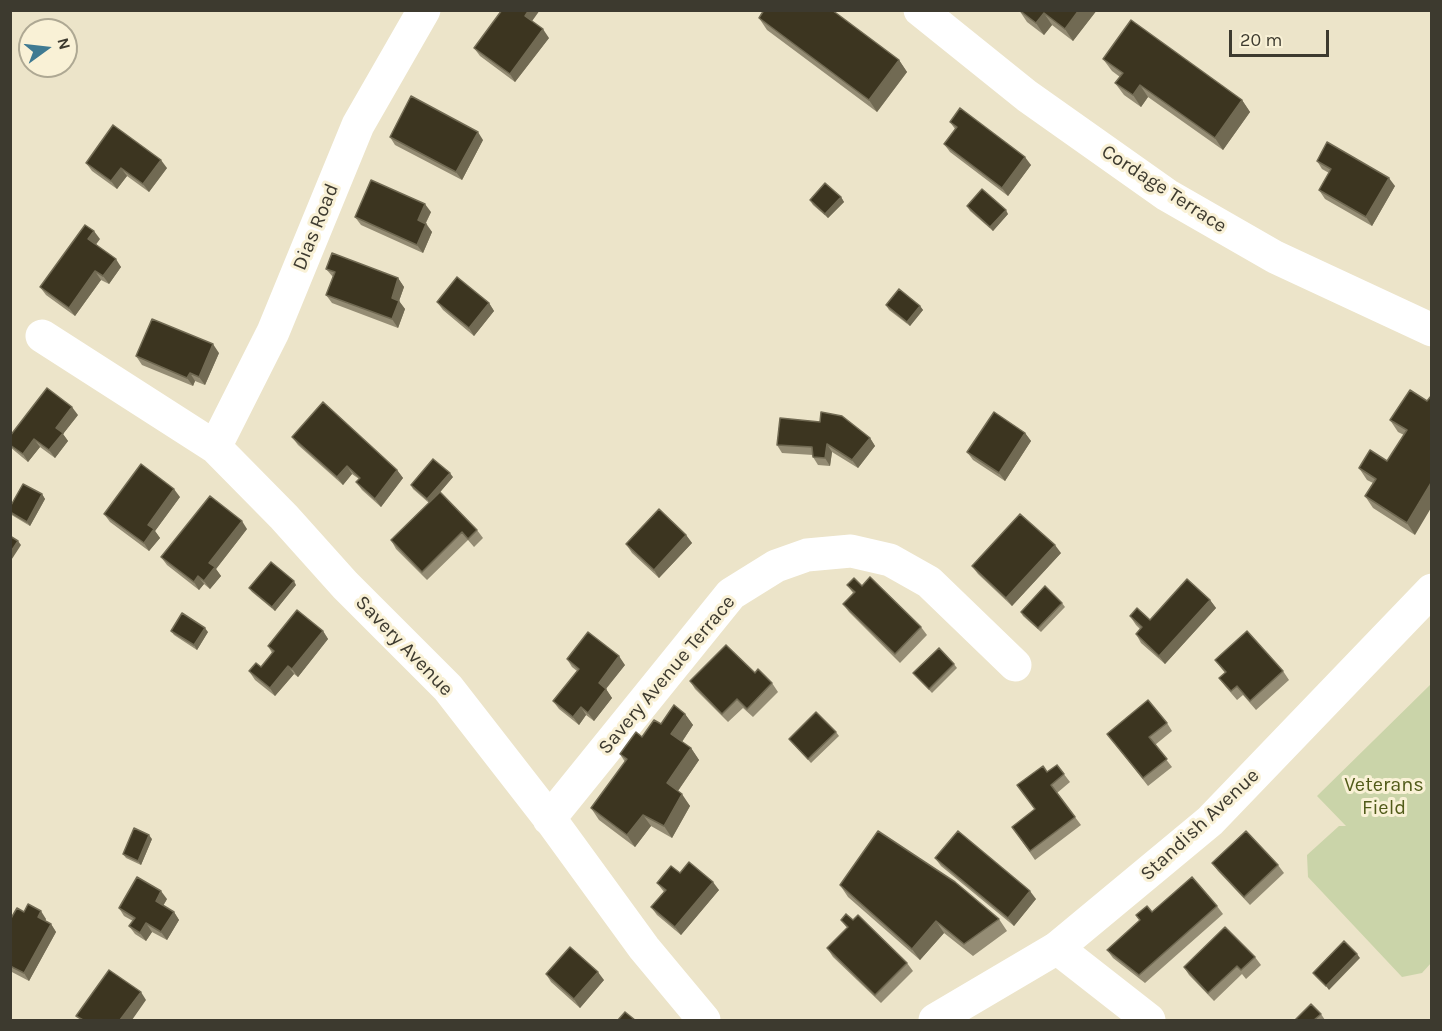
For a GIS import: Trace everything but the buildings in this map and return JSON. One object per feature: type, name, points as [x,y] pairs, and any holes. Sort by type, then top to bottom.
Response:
[{"type":"street","name":"Dias Road","points":[[215,447],[273,332],[358,125],[424,10]]},
{"type":"street","name":"Cordage Terrace","points":[[920,10],[1027,96],[1167,195],[1275,257],[1431,330]]},
{"type":"street","name":"Savery Avenue","points":[[42,336],[215,447],[284,517],[345,585],[448,688],[644,948],[704,1020]]},
{"type":"street","name":"Savery Avenue Terrace","points":[[549,819],[731,594],[776,566],[807,555],[851,551],[890,560],[928,582],[1015,665]]},
{"type":"street","name":"Standish Avenue","points":[[935,1020],[1057,948],[1210,821],[1431,590]]},
{"type":"street","points":[[1057,948],[1149,1020]]},
{"type":"green space","name":"Veterans Field","points":[[1431,684],[1431,963],[1422,973],[1402,977],[1308,877],[1307,855],[1339,826],[1346,826],[1317,796]]}]
